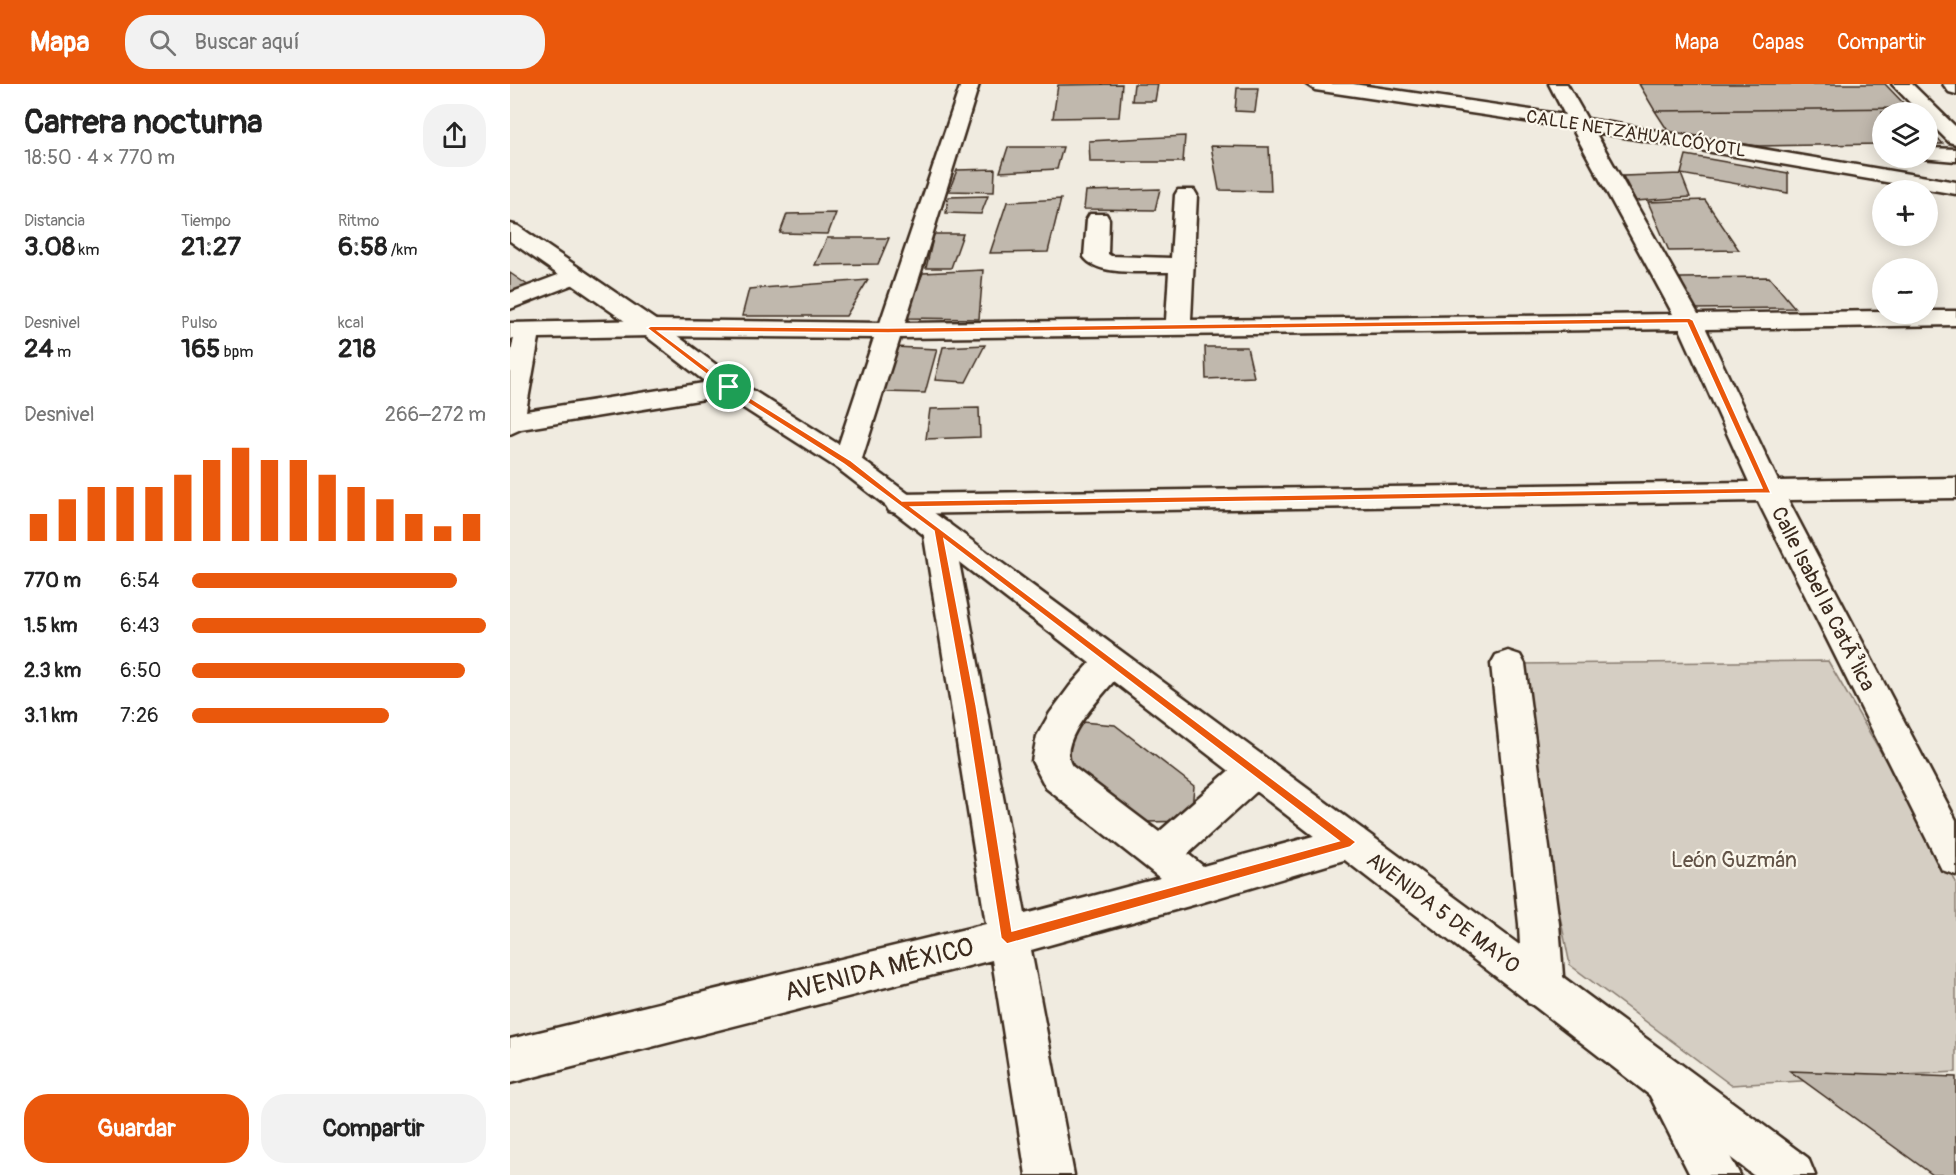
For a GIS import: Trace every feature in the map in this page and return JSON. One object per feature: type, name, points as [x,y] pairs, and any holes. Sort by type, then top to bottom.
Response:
[{"type":"street","points":[[847,462],[970,84]]},
{"type":"street","name":"CALLE NETZAHUALCÓYOTL","points":[[1315,84],[1578,123],[1956,188]]},
{"type":"street","name":"Calle Isabel la CatÃ³lica","points":[[1558,84],[1689,320],[1768,491],[1956,858]]},
{"type":"street","points":[[1901,84],[1956,138]]},
{"type":"street","points":[[1952,84],[1956,88]]},
{"type":"street","points":[[1938,154],[1956,155]]},
{"type":"street","points":[[1178,327],[1186,195]]},
{"type":"street","points":[[1098,219],[1096,257],[1106,263],[1182,265]]},
{"type":"street","name":"AVENIDA 5 DE MAYO","points":[[513,237],[651,328],[729,387],[847,462],[1664,1082],[1791,1175]]},
{"type":"street","points":[[510,302],[574,276]]},
{"type":"street","points":[[729,387],[510,423],[519,331],[651,328],[888,331],[1956,318]]},
{"type":"street","points":[[900,504],[1956,488]]},
{"type":"street","points":[[938,530],[971,705],[1007,938],[1050,1175]]},
{"type":"street","points":[[1110,663],[1059,728],[1051,746],[1050,762],[1059,777],[1200,886]]},
{"type":"street","points":[[1508,664],[1539,924],[1543,989]]},
{"type":"street","points":[[1160,855],[1254,771]]},
{"type":"street","name":"AVENIDA MÉXICO","points":[[510,1061],[1007,938],[1200,886],[1350,842]]},
{"type":"street","points":[[1664,1082],[1716,1175]]},
{"type":"green space","name":"León Guzmán","points":[[1828,661],[1956,882],[1956,1072],[1731,1085],[1570,965],[1508,664]]},
{"type":"building","points":[[1122,84],[1119,117],[1053,118],[1058,85]]},
{"type":"building","points":[[1134,84],[1158,84],[1155,101],[1132,101]]},
{"type":"building","points":[[1639,84],[1885,84],[1902,102],[1872,102],[1872,108],[1655,111]]},
{"type":"building","points":[[1237,88],[1258,88],[1255,112],[1235,111]]},
{"type":"building","points":[[1872,108],[1872,144],[1759,146],[1670,134],[1655,111]]},
{"type":"building","points":[[1185,136],[1183,162],[1090,162],[1089,141]]},
{"type":"building","points":[[1211,146],[1269,147],[1271,191],[1219,190]]},
{"type":"building","points":[[1008,147],[1063,147],[1057,169],[1000,172]]},
{"type":"building","points":[[1686,155],[1788,173],[1788,193],[1681,174]]},
{"type":"building","points":[[995,169],[994,192],[949,191],[957,170]]},
{"type":"building","points":[[1681,174],[1690,197],[1636,201],[1623,176]]},
{"type":"building","points":[[1160,189],[1155,210],[1084,209],[1086,191]]},
{"type":"building","points":[[988,196],[981,214],[946,213],[948,197]]},
{"type":"building","points":[[1061,199],[1048,252],[990,253],[1007,202]]},
{"type":"building","points":[[1705,200],[1739,250],[1669,251],[1648,202]]},
{"type":"building","points":[[836,213],[828,234],[780,233],[787,214]]},
{"type":"building","points":[[934,234],[963,234],[951,268],[926,268]]},
{"type":"building","points":[[827,238],[889,238],[878,264],[815,265]]},
{"type":"building","points":[[983,270],[979,319],[904,318],[923,273]]},
{"type":"building","points":[[510,273],[532,288],[510,297]]},
{"type":"building","points":[[1769,277],[1795,308],[1693,309],[1680,278]]},
{"type":"building","points":[[868,280],[846,316],[742,316],[749,289]]},
{"type":"building","points":[[985,345],[966,382],[935,380],[943,347]]},
{"type":"building","points":[[894,347],[937,349],[925,393],[884,392]]},
{"type":"building","points":[[1205,347],[1247,347],[1254,377],[1206,379]]},
{"type":"building","points":[[979,408],[980,437],[926,439],[930,409]]},
{"type":"building","points":[[1071,721],[1115,725],[1194,786],[1191,821],[1147,822],[1063,758]]},
{"type":"building","points":[[1790,1071],[1956,1077],[1956,1175],[1933,1175]]},
{"type":"route","points":[[729,387],[651,328],[888,331],[1689,320],[1768,491],[900,504],[938,530],[1110,663],[1350,842],[1200,886],[1007,938],[971,705],[938,530],[900,504],[847,462],[729,387]]}]
